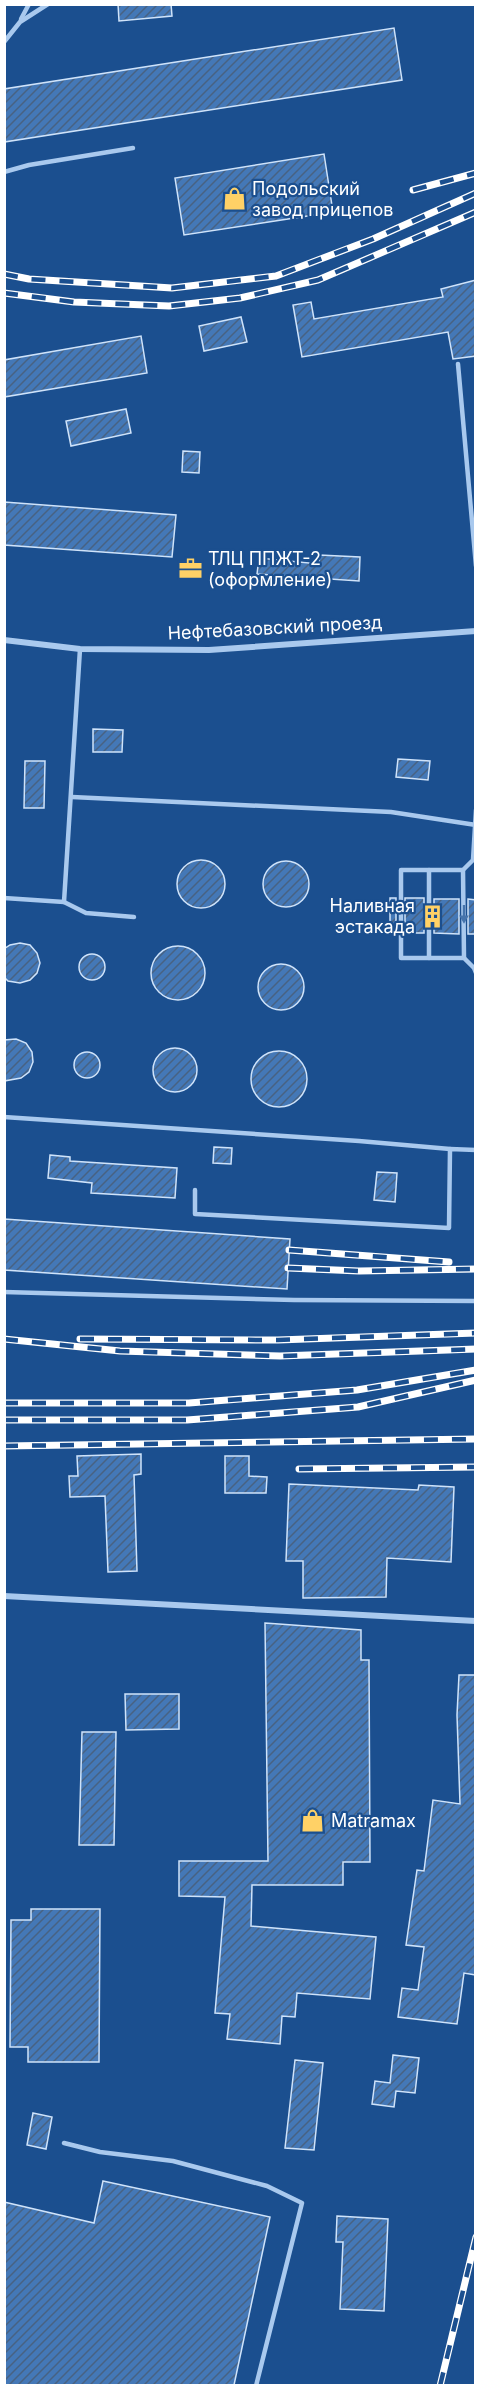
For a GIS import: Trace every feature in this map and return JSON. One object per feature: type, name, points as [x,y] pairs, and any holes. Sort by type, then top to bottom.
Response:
[{"type":"street","name":"Нефтебазовский проезд","points":[[4,640],[80,649],[209,650],[476,631]]},
{"type":"street","points":[[4,1596],[476,1621]]},
{"type":"lane","points":[[4,42],[20,22],[29,4]]},
{"type":"lane","points":[[20,22],[48,4]]},
{"type":"lane","points":[[4,172],[29,165],[133,148]]},
{"type":"lane","points":[[458,364],[476,566]]},
{"type":"lane","points":[[64,902],[80,649]]},
{"type":"lane","points":[[72,797],[391,812],[475,825]]},
{"type":"lane","points":[[464,958],[401,958],[401,870],[463,870],[474,862],[476,810]]},
{"type":"lane","points":[[429,870],[429,958]]},
{"type":"lane","points":[[463,870],[464,958],[475,969]]},
{"type":"lane","points":[[4,898],[64,902],[86,913],[134,917]]},
{"type":"lane","points":[[4,1117],[476,1150]]},
{"type":"lane","points":[[195,1190],[195,1214],[449,1227],[450,1149]]},
{"type":"lane","points":[[4,1292],[294,1300],[476,1301]]},
{"type":"lane","points":[[64,2143],[100,2152],[174,2161],[267,2186],[302,2203],[256,2385]]},
{"type":"building","points":[[118,4],[171,4],[172,16],[119,21]]},
{"type":"building","points":[[394,28],[402,80],[4,142],[4,89]]},
{"type":"building","points":[[324,154],[333,212],[184,235],[175,178]]},
{"type":"building","points":[[476,280],[476,356],[453,359],[448,332],[302,357],[293,305],[311,302],[314,319],[443,297],[441,289]]},
{"type":"building","points":[[241,317],[247,342],[204,351],[199,326]]},
{"type":"building","points":[[141,336],[147,373],[4,397],[4,360]]},
{"type":"building","points":[[126,409],[131,433],[71,446],[66,421]]},
{"type":"building","points":[[183,451],[200,452],[199,473],[182,472]]},
{"type":"building","points":[[4,502],[176,515],[172,557],[4,545]]},
{"type":"building","points":[[319,555],[360,557],[359,581],[257,574],[259,558],[319,564]]},
{"type":"building","points":[[93,729],[123,730],[122,752],[93,752]]},
{"type":"building","points":[[398,759],[430,761],[428,780],[396,777]]},
{"type":"building","points":[[25,761],[45,761],[44,808],[24,808]]},
{"type":"building","points":[[196,860],[206,860],[218,867],[225,879],[225,889],[218,901],[206,908],[196,908],[181,897],[177,889],[177,879],[188,864]]},
{"type":"building","points":[[286,861],[302,868],[309,884],[302,900],[286,907],[270,900],[263,884],[270,868]]},
{"type":"building","points":[[390,898],[396,898],[396,933],[390,932]]},
{"type":"building","points":[[405,898],[424,898],[424,933],[405,933]]},
{"type":"building","points":[[434,899],[459,899],[459,934],[434,933]]},
{"type":"building","points":[[468,899],[476,900],[476,934],[468,934]]},
{"type":"building","points":[[20,943],[30,945],[37,953],[40,963],[37,973],[30,980],[20,983],[8,981],[4,977],[4,949]]},
{"type":"building","points":[[173,946],[183,946],[197,954],[203,963],[205,973],[203,983],[197,992],[183,1000],[173,1000],[156,988],[151,978],[151,968],[163,951]]},
{"type":"building","points":[[92,954],[101,958],[105,967],[101,976],[92,980],[83,976],[79,967],[83,958]]},
{"type":"building","points":[[281,964],[297,971],[304,987],[297,1003],[281,1010],[265,1003],[258,987],[265,971]]},
{"type":"building","points":[[16,1039],[26,1043],[32,1052],[33,1062],[29,1072],[21,1078],[4,1081],[4,1040]]},
{"type":"building","points":[[175,1048],[190,1055],[197,1070],[190,1085],[175,1092],[160,1085],[153,1070],[160,1055]]},
{"type":"building","points":[[274,1051],[284,1051],[299,1059],[305,1068],[307,1079],[305,1090],[299,1099],[284,1107],[274,1107],[263,1102],[256,1095],[251,1084],[251,1074],[256,1063],[263,1056]]},
{"type":"building","points":[[87,1052],[96,1056],[100,1065],[96,1074],[87,1078],[78,1074],[74,1065],[78,1056]]},
{"type":"building","points":[[214,1147],[232,1148],[231,1164],[213,1163]]},
{"type":"building","points":[[50,1155],[70,1157],[70,1161],[177,1168],[175,1198],[91,1193],[92,1183],[48,1178]]},
{"type":"building","points":[[377,1172],[397,1173],[395,1202],[374,1200]]},
{"type":"building","points":[[4,1219],[290,1239],[287,1289],[4,1270]]},
{"type":"building","points":[[141,1454],[141,1474],[134,1475],[137,1571],[108,1572],[105,1496],[70,1497],[69,1476],[78,1476],[77,1456]]},
{"type":"building","points":[[225,1456],[249,1456],[249,1476],[267,1477],[266,1493],[225,1493]]},
{"type":"building","points":[[289,1484],[418,1490],[419,1485],[454,1487],[451,1562],[387,1558],[386,1597],[303,1598],[303,1561],[286,1561]]},
{"type":"building","points":[[265,1623],[361,1630],[361,1660],[369,1660],[370,1862],[343,1862],[343,1885],[252,1885],[251,1926],[376,1937],[370,1999],[297,1993],[295,2017],[282,2016],[280,2044],[227,2039],[230,2014],[215,2013],[225,1897],[179,1896],[179,1861],[268,1861]]},
{"type":"building","points":[[459,1675],[476,1675],[476,1975],[464,1973],[457,2024],[398,2017],[402,1988],[418,1990],[424,1947],[406,1945],[417,1870],[424,1871],[433,1800],[460,1804],[457,1715]]},
{"type":"building","points":[[125,1694],[179,1694],[179,1729],[126,1730]]},
{"type":"building","points":[[82,1732],[116,1732],[114,1845],[79,1845]]},
{"type":"building","points":[[31,1909],[100,1909],[99,2062],[28,2062],[28,2047],[10,2047],[11,1920],[31,1920]]},
{"type":"building","points":[[393,2055],[419,2058],[415,2093],[396,2091],[394,2107],[372,2104],[375,2081],[390,2083]]},
{"type":"building","points":[[295,2060],[323,2063],[314,2150],[285,2148]]},
{"type":"building","points":[[33,2113],[52,2117],[46,2149],[27,2145]]},
{"type":"building","points":[[103,2181],[270,2217],[234,2385],[4,2385],[4,2202],[94,2223]]},
{"type":"building","points":[[337,2216],[388,2219],[384,2311],[340,2309],[343,2242],[336,2242]]},
{"type":"railway","points":[[413,190],[476,173]]},
{"type":"railway","points":[[4,274],[29,279],[172,288],[276,276],[373,239],[476,193]]},
{"type":"railway","points":[[4,293],[74,302],[169,306],[240,298],[318,280],[476,212]]},
{"type":"railway","points":[[289,1250],[449,1262]]},
{"type":"railway","points":[[288,1268],[359,1271],[476,1269]]},
{"type":"railway","points":[[80,1339],[278,1340],[476,1333]]},
{"type":"railway","points":[[4,1339],[120,1351],[280,1356],[476,1349]]},
{"type":"railway","points":[[4,1403],[189,1403],[357,1390],[476,1370]]},
{"type":"railway","points":[[4,1420],[187,1420],[358,1407],[476,1380]]},
{"type":"railway","points":[[4,1446],[476,1439]]},
{"type":"railway","points":[[299,1469],[476,1467]]},
{"type":"railway","points":[[440,2386],[476,2237]]},
{"type":"place","name":"Подольский завод прицепов","points":[[234,199]]},
{"type":"place","name":"ТЛЦ ППЖТ-2 (оформление)","points":[[190,569]]},
{"type":"place","name":"Наливная эстакада","points":[[433,916]]},
{"type":"place","name":"Matramax","points":[[313,1821]]}]
